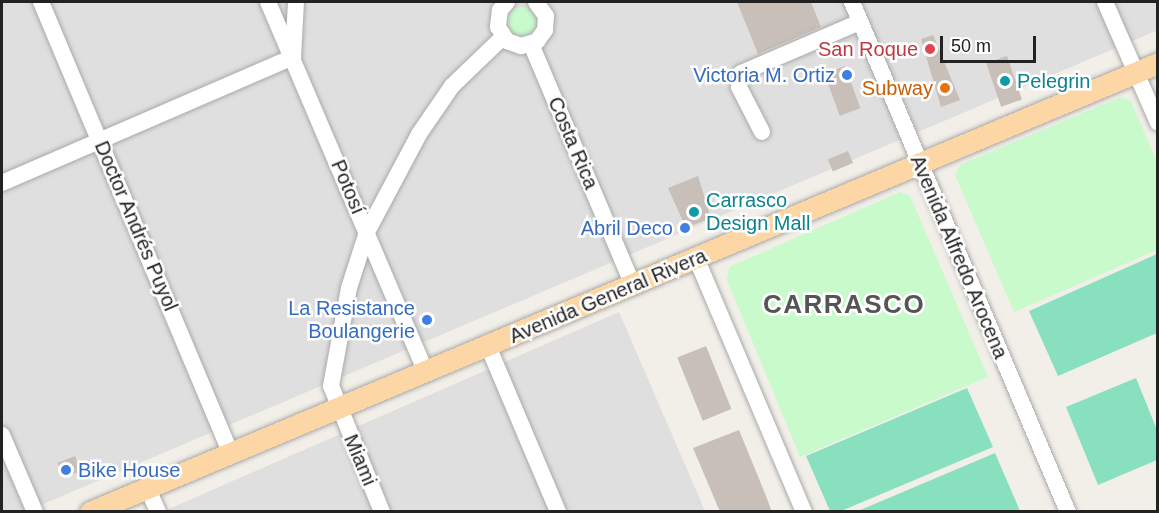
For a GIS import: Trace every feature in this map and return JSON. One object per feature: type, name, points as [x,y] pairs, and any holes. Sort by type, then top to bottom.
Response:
[{"type":"main road","name":"Avenida General Rivera","points":[[90,512],[230,451],[426,373],[697,260],[1158,63]]},
{"type":"street","name":"Doctor Andrés Puyol","points":[[41,2],[230,451]]},
{"type":"street","name":"Potosí","points":[[268,2],[426,373]]},
{"type":"street","points":[[2,183],[293,57],[296,2]]},
{"type":"street","points":[[507,2],[498,16],[503,38],[516,45],[531,44],[545,30],[546,16],[540,3]]},
{"type":"street","name":"Avenida Alfredo Arocena","points":[[852,2],[1068,512]]},
{"type":"street","points":[[1105,2],[1158,123]]},
{"type":"street","points":[[762,132],[739,87],[741,73],[860,22]]},
{"type":"street","name":"Miami","points":[[382,512],[331,386],[332,365],[367,232],[419,134],[452,86],[503,38]]},
{"type":"street","name":"Costa Rica","points":[[531,44],[633,285]]},
{"type":"street","points":[[697,260],[804,512]]},
{"type":"street","points":[[488,346],[558,512]]},
{"type":"street","points":[[2,435],[35,512]]},
{"type":"street","points":[[147,488],[158,512]]},
{"type":"shaded area","points":[[2,2],[1157,2],[1158,30],[27,511],[2,512]]},
{"type":"shaded area","points":[[619,312],[705,511],[162,512]]},
{"type":"green space","points":[[522,7],[533,11],[537,22],[533,33],[522,37],[511,33],[507,22],[511,11]]},
{"type":"green space","points":[[1121,97],[1131,101],[1157,162],[1157,250],[1014,312],[955,175],[960,165]]},
{"type":"green space","points":[[900,192],[910,196],[988,377],[800,457],[727,280],[729,267]]},
{"type":"green space","points":[[1157,254],[1157,333],[1058,376],[1029,311]]},
{"type":"green space","points":[[1136,378],[1157,430],[1157,460],[1098,485],[1066,407]]},
{"type":"green space","points":[[967,388],[993,447],[841,511],[830,511],[806,456]]},
{"type":"green space","points":[[995,453],[1020,511],[858,511]]},
{"type":"building","points":[[737,2],[811,2],[821,27],[758,54]]},
{"type":"building","points":[[933,35],[960,100],[941,107],[921,39]]},
{"type":"building","name":"Pelegrin","points":[[1007,56],[1022,99],[1001,107],[986,63]]},
{"type":"building","points":[[845,66],[860,108],[840,116],[824,74]]},
{"type":"building","points":[[848,151],[853,163],[833,172],[828,160]]},
{"type":"building","points":[[698,176],[711,218],[686,228],[668,188]]},
{"type":"building","points":[[706,346],[731,409],[703,421],[677,358]]},
{"type":"building","points":[[739,430],[772,512],[720,512],[693,448]]},
{"type":"building","points":[[75,456],[81,471],[63,478],[57,463]]},
{"type":"place","name":"San Roque","points":[[930,49]]},
{"type":"place","name":"Victoria M. Ortiz","points":[[847,75]]},
{"type":"place","name":"Pelegrin","points":[[1005,81]]},
{"type":"place","name":"Subway","points":[[945,88]]},
{"type":"place","name":"Carrasco Design Mall","points":[[694,212]]},
{"type":"place","name":"Abril Deco","points":[[685,228]]},
{"type":"place","name":"La Resistance Boulangerie","points":[[427,320]]},
{"type":"place","name":"Bike House","points":[[66,470]]},
{"type":"district","name":"CARRASCO","points":[[844,305]]}]
